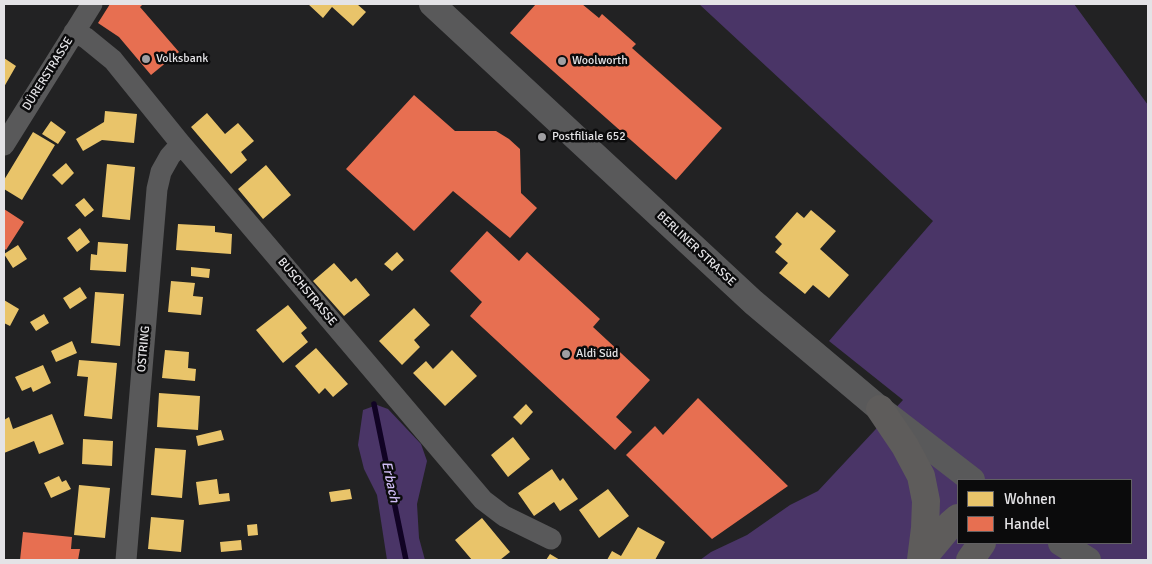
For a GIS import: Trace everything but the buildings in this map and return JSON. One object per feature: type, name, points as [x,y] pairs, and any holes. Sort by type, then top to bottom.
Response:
[{"type":"main road","points":[[880,409],[905,446],[921,476],[926,501],[921,560]]},
{"type":"main road","points":[[921,560],[957,519]]},
{"type":"main road","points":[[970,560],[981,544]]},
{"type":"street","name":"DÜRERSTRASSE","points":[[4,145],[92,4]]},
{"type":"street","name":"BERLINER STRASSE","points":[[432,4],[753,302],[880,409],[971,479]]},
{"type":"street","name":"BUSCHSTRASSE","points":[[74,32],[86,38],[113,60],[181,144],[483,500],[504,516],[551,539]]},
{"type":"street","name":"OSTRING","points":[[126,560],[157,190],[161,172],[170,156],[181,144]]},
{"type":"street","points":[[1063,544],[1088,560]]},
{"type":"shaded area","points":[[699,4],[1074,4],[1148,105],[1148,560],[700,560],[711,552],[747,535],[790,505],[818,491],[903,400],[829,341],[933,221]]},
{"type":"shaded area","points":[[377,405],[388,409],[421,444],[427,461],[417,504],[419,538],[425,560],[387,560],[377,495],[364,469],[358,445],[363,410]]},
{"type":"waterway","name":"Erbach","points":[[374,404],[406,560]]},
{"type":"place","name":"Volksbank","points":[[146,59]]},
{"type":"place","name":"Woolworth","points":[[562,61]]},
{"type":"place","name":"Postfiliale 652","points":[[542,137]]},
{"type":"place","name":"Aldi Süd","points":[[566,354]]}]
